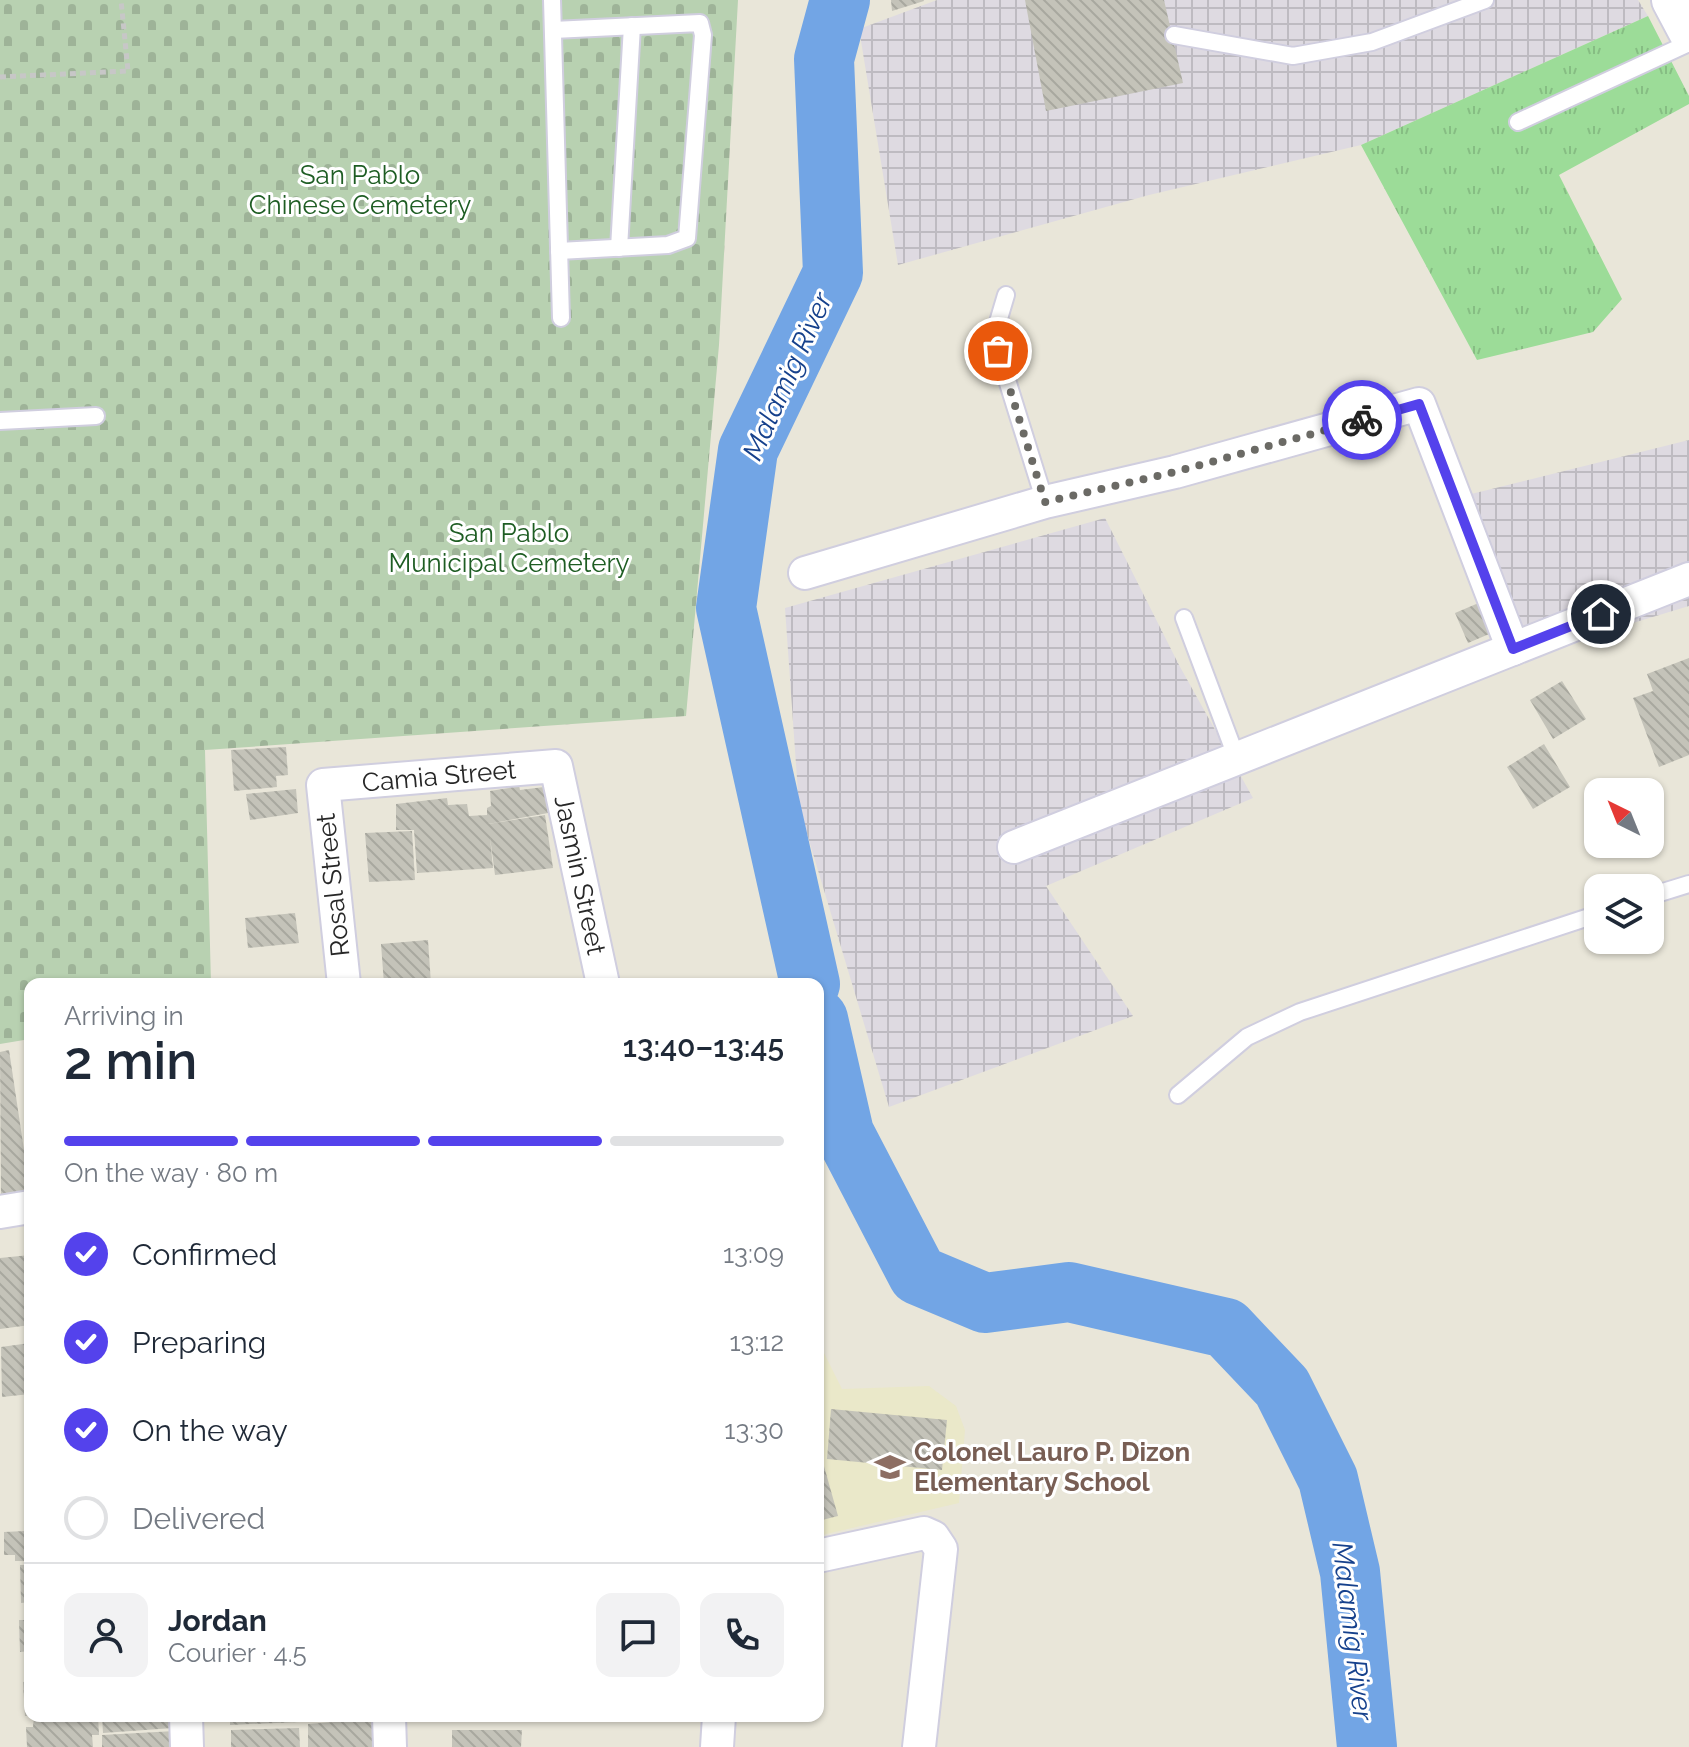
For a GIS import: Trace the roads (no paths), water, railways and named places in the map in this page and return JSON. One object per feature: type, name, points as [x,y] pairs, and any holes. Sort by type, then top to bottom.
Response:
[{"type":"street","points":[[1672,0],[1689,32]]},
{"type":"street","points":[[805,573],[1045,502],[1175,472],[1419,404],[1513,649]]},
{"type":"street","points":[[1014,847],[1689,579]]},
{"type":"street","name":"Camia Street","points":[[323,785],[556,766]]},
{"type":"street","name":"Jasmin Street","points":[[556,766],[602,978]]},
{"type":"street","name":"Rosal Street","points":[[323,785],[343,978]]},
{"type":"street","points":[[0,1212],[24,1208]]},
{"type":"street","points":[[824,1555],[928,1534],[941,1549],[919,1747]]},
{"type":"street","points":[[186,1722],[187,1747]]},
{"type":"street","points":[[389,1722],[390,1747]]},
{"type":"street","points":[[717,1747],[719,1722]]},
{"type":"lane","points":[[552,0],[561,318]]},
{"type":"lane","points":[[1174,35],[1293,56],[1372,42],[1485,0]]},
{"type":"lane","points":[[553,30],[700,23],[703,35],[687,238],[668,245],[559,251]]},
{"type":"lane","points":[[619,248],[632,26]]},
{"type":"lane","points":[[1518,122],[1689,43]]},
{"type":"lane","points":[[1006,295],[995,332],[998,351],[1045,502]]},
{"type":"lane","points":[[0,421],[96,416]]},
{"type":"lane","points":[[1184,618],[1237,759]]},
{"type":"lane","points":[[1664,892],[1689,884]]},
{"type":"lane","points":[[1178,1095],[1247,1037],[1300,1012],[1584,919]]},
{"type":"waterway","name":"Malamig River","points":[[809,978],[726,608],[748,450],[833,273],[824,59],[840,0]]},
{"type":"waterway","name":"Malamig River","points":[[824,1045],[844,1133],[918,1275],[985,1303],[1069,1292],[1226,1328],[1282,1387],[1328,1479],[1350,1572],[1367,1747]]},
{"type":"place","name":"Colonel Lauro P. Dizon Elementary School","points":[[890,1467]]},
{"type":"park label","name":"San Pablo Chinese Cemetery","points":[[360,190]]},
{"type":"park label","name":"San Pablo Municipal Cemetery","points":[[509,548]]}]
